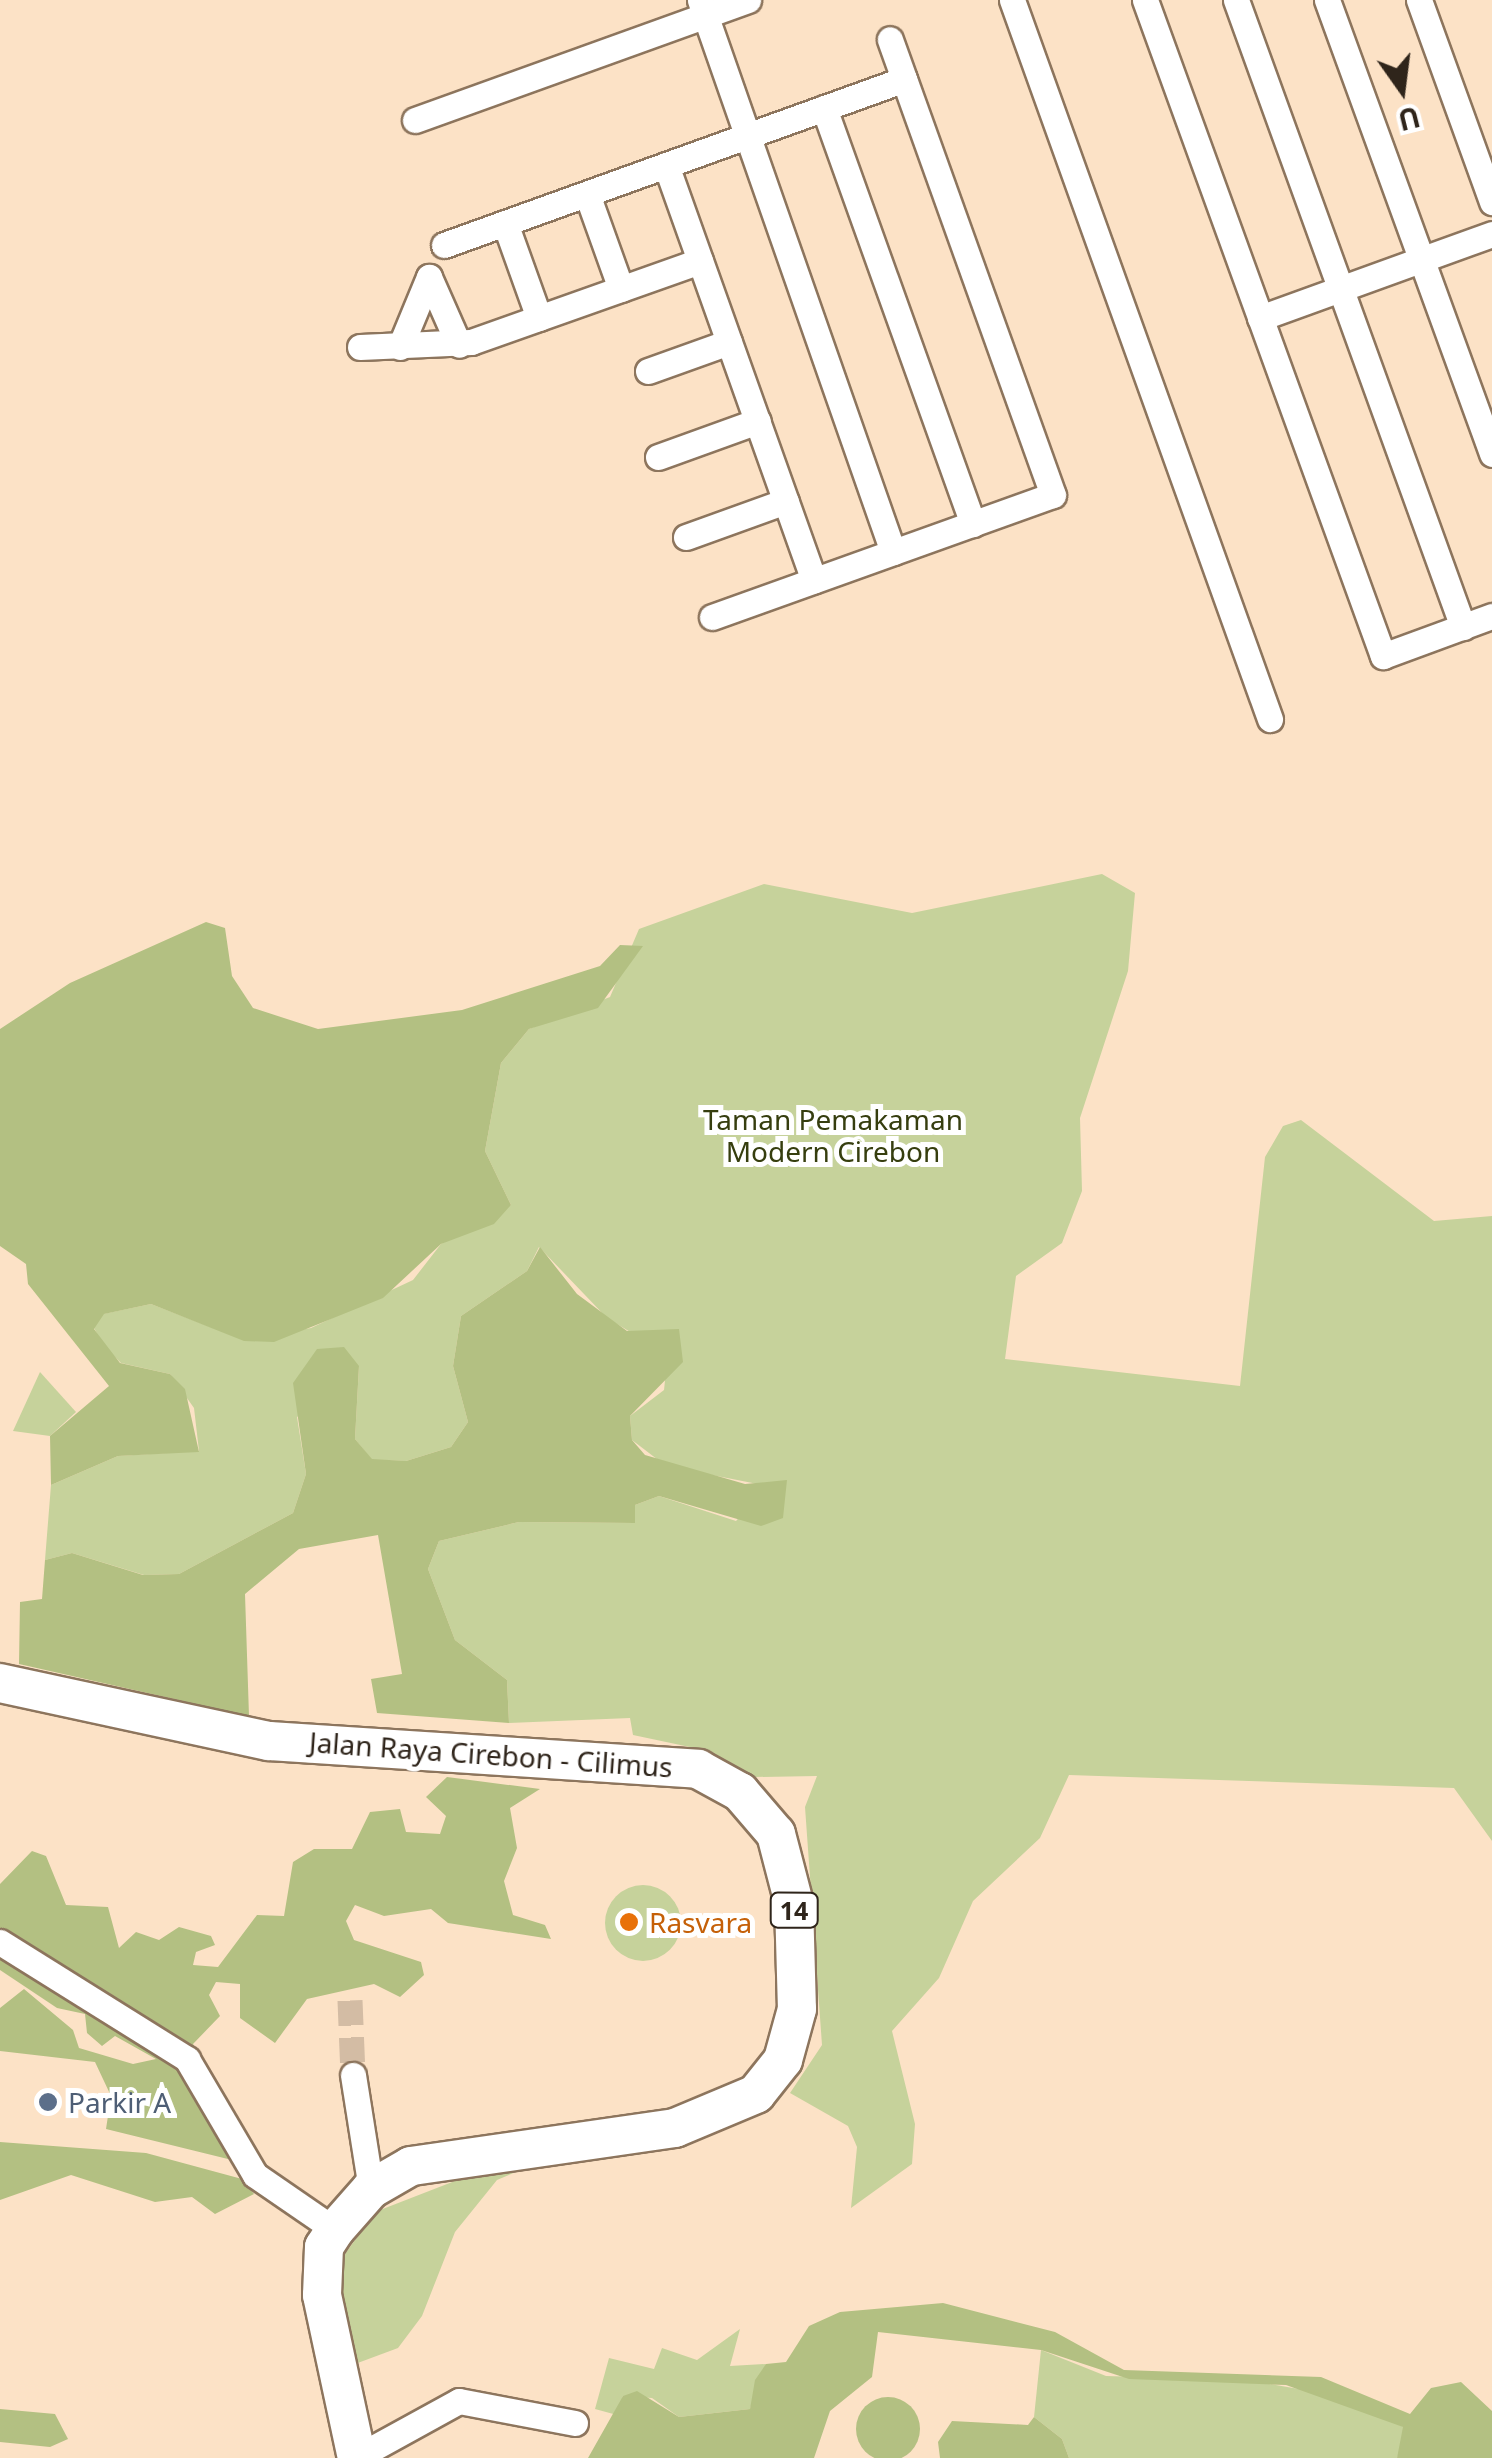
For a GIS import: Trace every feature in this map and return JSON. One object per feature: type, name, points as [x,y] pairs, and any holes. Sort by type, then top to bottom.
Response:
[{"type":"highway","name":"Jalan Raya Cirebon - Cilimus","points":[[0,1683],[269,1741],[698,1768],[770,1823],[792,1890],[798,1994],[783,2060],[756,2094],[675,2128],[428,2162],[371,2189],[335,2230],[324,2247],[322,2295],[358,2457]]},
{"type":"street","points":[[415,120],[702,8],[748,0]]},
{"type":"street","points":[[1012,0],[1270,720]]},
{"type":"street","points":[[1145,0],[1383,656],[1492,616]]},
{"type":"street","points":[[1236,0],[1463,627]]},
{"type":"street","points":[[1328,0],[1492,454]]},
{"type":"street","points":[[1419,0],[1492,202]]},
{"type":"street","points":[[702,8],[744,137],[893,552]]},
{"type":"street","points":[[712,616],[1053,495],[890,39]]},
{"type":"street","points":[[444,245],[904,79]]},
{"type":"street","points":[[824,108],[973,524]]},
{"type":"street","points":[[666,165],[814,580]]},
{"type":"street","points":[[587,194],[621,288]]},
{"type":"street","points":[[505,223],[539,318]]},
{"type":"street","points":[[1260,318],[1492,234]]},
{"type":"street","points":[[360,347],[459,346],[700,260]]},
{"type":"street","points":[[400,347],[429,277],[459,346]]},
{"type":"street","points":[[648,371],[729,342]]},
{"type":"street","points":[[658,456],[758,422]]},
{"type":"street","points":[[686,537],[786,501]]},
{"type":"street","points":[[0,1942],[187,2059],[255,2175],[335,2230]]},
{"type":"street","points":[[354,2075],[371,2189]]},
{"type":"street","points":[[358,2457],[460,2401],[575,2423]]},
{"type":"green space","name":"Taman Pemakaman Modern Cirebon","points":[[1102,874],[1135,893],[1128,971],[1080,1118],[1082,1191],[1062,1243],[1016,1276],[1005,1359],[1240,1386],[1265,1157],[1283,1126],[1301,1120],[1434,1221],[1492,1216],[1492,1841],[1454,1788],[1069,1775],[1040,1838],[973,1901],[939,1978],[892,2031],[915,2124],[912,2164],[851,2208],[857,2147],[848,2126],[790,2093],[822,2045],[805,1807],[817,1776],[755,1777],[704,1750],[633,1735],[630,1718],[509,1723],[507,1680],[455,1640],[428,1569],[439,1541],[519,1522],[634,1523],[635,1505],[659,1496],[736,1521],[768,1486],[666,1466],[632,1440],[630,1416],[664,1390],[670,1333],[632,1333],[607,1318],[539,1247],[527,1271],[461,1316],[453,1366],[468,1422],[451,1447],[406,1461],[372,1460],[355,1439],[359,1366],[297,1417],[306,1474],[293,1513],[179,1574],[144,1575],[72,1553],[45,1560],[51,1485],[118,1456],[199,1451],[194,1408],[170,1374],[121,1363],[104,1346],[94,1328],[103,1314],[151,1304],[244,1340],[311,1328],[413,1280],[441,1244],[511,1205],[485,1151],[501,1063],[529,1029],[610,997],[639,929],[764,884],[912,913]]},
{"type":"green space","points":[[206,922],[225,928],[232,976],[253,1008],[318,1029],[462,1010],[600,966],[620,945],[643,946],[598,1008],[529,1029],[501,1063],[485,1151],[511,1205],[494,1224],[441,1244],[383,1298],[274,1342],[244,1341],[151,1304],[104,1314],[94,1329],[120,1363],[170,1374],[185,1389],[199,1452],[118,1456],[51,1485],[50,1436],[109,1386],[28,1284],[26,1264],[0,1246],[0,1029],[70,983]]},
{"type":"green space","points":[[540,1247],[577,1294],[627,1331],[679,1329],[683,1362],[630,1416],[632,1440],[645,1455],[745,1484],[787,1480],[783,1518],[761,1526],[659,1496],[635,1505],[635,1523],[519,1522],[439,1541],[428,1569],[455,1640],[507,1680],[509,1723],[377,1713],[371,1679],[402,1674],[378,1535],[299,1549],[245,1594],[249,1716],[19,1664],[20,1602],[42,1599],[45,1560],[72,1553],[143,1575],[179,1574],[293,1513],[306,1474],[293,1383],[317,1349],[344,1347],[359,1366],[355,1439],[372,1459],[406,1461],[451,1447],[468,1422],[453,1366],[461,1316],[527,1271]]},
{"type":"green space","points":[[40,1372],[76,1412],[50,1436],[13,1431]]},
{"type":"green space","points":[[447,1777],[540,1789],[510,1808],[517,1848],[504,1881],[513,1915],[545,1925],[551,1939],[448,1923],[431,1909],[384,1916],[355,1905],[346,1921],[354,1940],[421,1962],[424,1975],[400,1997],[374,1984],[307,1999],[275,2043],[240,2018],[240,1984],[216,1982],[209,1995],[220,2016],[193,2044],[240,2122],[232,2160],[106,2129],[111,2096],[95,2062],[0,2051],[0,2008],[24,1989],[73,2030],[79,2048],[133,2064],[156,2059],[115,2036],[102,2046],[87,2033],[85,2014],[57,2008],[0,1970],[0,1884],[32,1851],[46,1856],[66,1905],[108,1907],[119,1948],[136,1932],[159,1940],[179,1927],[211,1936],[215,1945],[196,1952],[193,1965],[218,1967],[257,1915],[284,1916],[293,1862],[314,1849],[352,1849],[370,1812],[400,1809],[406,1832],[440,1834],[446,1816],[426,1797]]},
{"type":"green space","points":[[643,1885],[658,1887],[670,1896],[679,1908],[679,1938],[670,1950],[658,1959],[643,1961],[628,1959],[616,1950],[607,1938],[605,1923],[607,1908],[616,1896],[628,1887]]},
{"type":"green space","points":[[0,2142],[146,2153],[242,2179],[254,2194],[215,2214],[192,2197],[155,2202],[71,2175],[0,2200]]},
{"type":"green space","points":[[516,2172],[497,2180],[455,2232],[422,2316],[398,2348],[355,2364],[338,2282],[345,2254],[375,2212],[460,2179]]},
{"type":"green space","points":[[943,2303],[1055,2332],[1124,2370],[1321,2377],[1410,2414],[1431,2388],[1461,2382],[1492,2411],[1492,2458],[1397,2458],[1403,2427],[1286,2385],[1129,2379],[1041,2350],[878,2332],[872,2377],[830,2411],[814,2458],[588,2458],[623,2396],[637,2391],[679,2417],[750,2409],[755,2380],[766,2364],[786,2362],[809,2326],[840,2312]]},
{"type":"green space","points":[[740,2329],[730,2366],[766,2364],[750,2409],[679,2417],[652,2398],[623,2396],[617,2415],[595,2409],[609,2358],[654,2369],[662,2348],[697,2360]]},
{"type":"green space","points":[[1041,2350],[1106,2376],[1246,2380],[1322,2393],[1404,2427],[1402,2447],[1397,2458],[1069,2458],[1062,2439],[1034,2417]]},
{"type":"green space","points":[[888,2397],[911,2406],[920,2429],[911,2452],[888,2461],[865,2452],[856,2429],[865,2406]]},
{"type":"green space","points":[[0,2409],[55,2414],[68,2439],[50,2447],[0,2442]]},
{"type":"green space","points":[[1034,2417],[1062,2439],[1069,2458],[940,2458],[938,2442],[952,2421],[1028,2425]]},
{"type":"tunnel","points":[[350,2000],[353,2075]]},
{"type":"place","name":"Rasvara","points":[[629,1922]]},
{"type":"place","name":"Parkir A","points":[[48,2102]]}]
